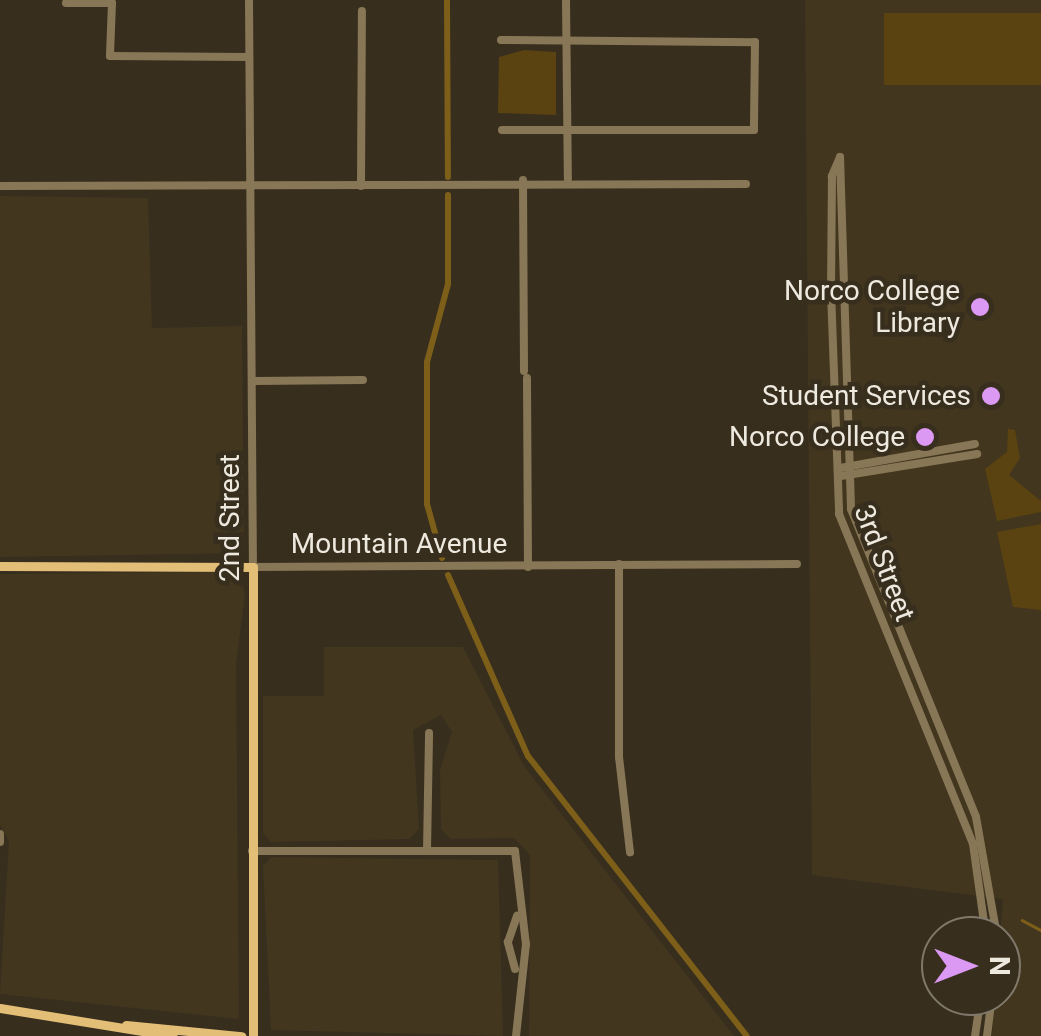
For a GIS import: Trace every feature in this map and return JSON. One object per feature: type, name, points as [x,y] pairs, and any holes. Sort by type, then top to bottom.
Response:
[{"type":"main road","name":"Mountain Avenue","points":[[0,566],[253,566]]},
{"type":"main road","name":"2nd Street","points":[[253,566],[253,1036]]},
{"type":"main road","points":[[0,1008],[241,1036]]},
{"type":"main road","points":[[126,1025],[173,1036]]},
{"type":"street","name":"2nd Street","points":[[249,0],[253,566]]},
{"type":"street","points":[[566,0],[568,179]]},
{"type":"street","points":[[66,3],[112,3],[110,56],[249,57]]},
{"type":"street","points":[[361,186],[362,11]]},
{"type":"street","points":[[500,40],[754,42],[754,130],[502,130]]},
{"type":"street","name":"3rd Street","points":[[983,916],[973,844],[848,544],[832,473],[832,176],[840,158],[846,477],[899,632],[986,848],[995,916]]},
{"type":"street","points":[[0,186],[361,186],[568,179],[746,184]]},
{"type":"street","points":[[523,180],[528,567]]},
{"type":"street","points":[[253,381],[363,380]]},
{"type":"street","points":[[976,448],[846,477],[832,473],[845,466],[976,448]]},
{"type":"street","points":[[618,564],[619,757],[630,852]]},
{"type":"street","name":"Mountain Avenue","points":[[253,566],[797,564]]},
{"type":"street","points":[[886,636],[899,632]]},
{"type":"street","points":[[427,851],[429,733]]},
{"type":"street","points":[[0,834],[0,842]]},
{"type":"street","points":[[252,851],[514,852],[517,914],[526,944],[516,978]]},
{"type":"street","points":[[516,1036],[516,978],[508,942],[517,914]]},
{"type":"shaded area","name":"Norco College","points":[[805,0],[1041,0],[1041,1036],[992,1036],[994,1016],[1021,1016],[1021,916],[1002,916],[1003,899],[812,875]]},
{"type":"shaded area","points":[[884,13],[1041,13],[1041,85],[884,85]]},
{"type":"shaded area","points":[[524,50],[556,52],[556,115],[498,113],[499,57]]},
{"type":"shaded area","points":[[0,196],[148,198],[152,328],[242,326],[244,553],[0,557]]},
{"type":"shaded area","points":[[1008,429],[1015,430],[1020,458],[1009,475],[1041,501],[1041,512],[997,521],[985,469],[1007,452]]},
{"type":"shaded area","points":[[1041,524],[1041,610],[1013,607],[997,532]]},
{"type":"shaded area","points":[[216,572],[239,576],[245,594],[236,665],[239,1019],[0,994],[9,841],[0,825],[0,574]]},
{"type":"shaded area","points":[[324,647],[463,647],[524,766],[734,1036],[529,1036],[530,855],[514,838],[451,839],[441,829],[440,770],[452,732],[441,715],[413,730],[419,829],[409,839],[271,842],[263,833],[263,696],[324,696]]},
{"type":"shaded area","points":[[271,857],[498,860],[503,1036],[271,1030],[263,866]]},
{"type":"waterway","points":[[447,0],[448,177]]},
{"type":"waterway","points":[[442,558],[427,504],[427,362],[448,284],[448,195]]},
{"type":"waterway","points":[[448,575],[528,756],[747,1036]]},
{"type":"waterway","points":[[1022,920],[1041,930]]},
{"type":"place","name":"Norco College Library","points":[[980,307]]},
{"type":"place","name":"Student Services","points":[[991,396]]},
{"type":"place","name":"Norco College","points":[[925,437]]}]
